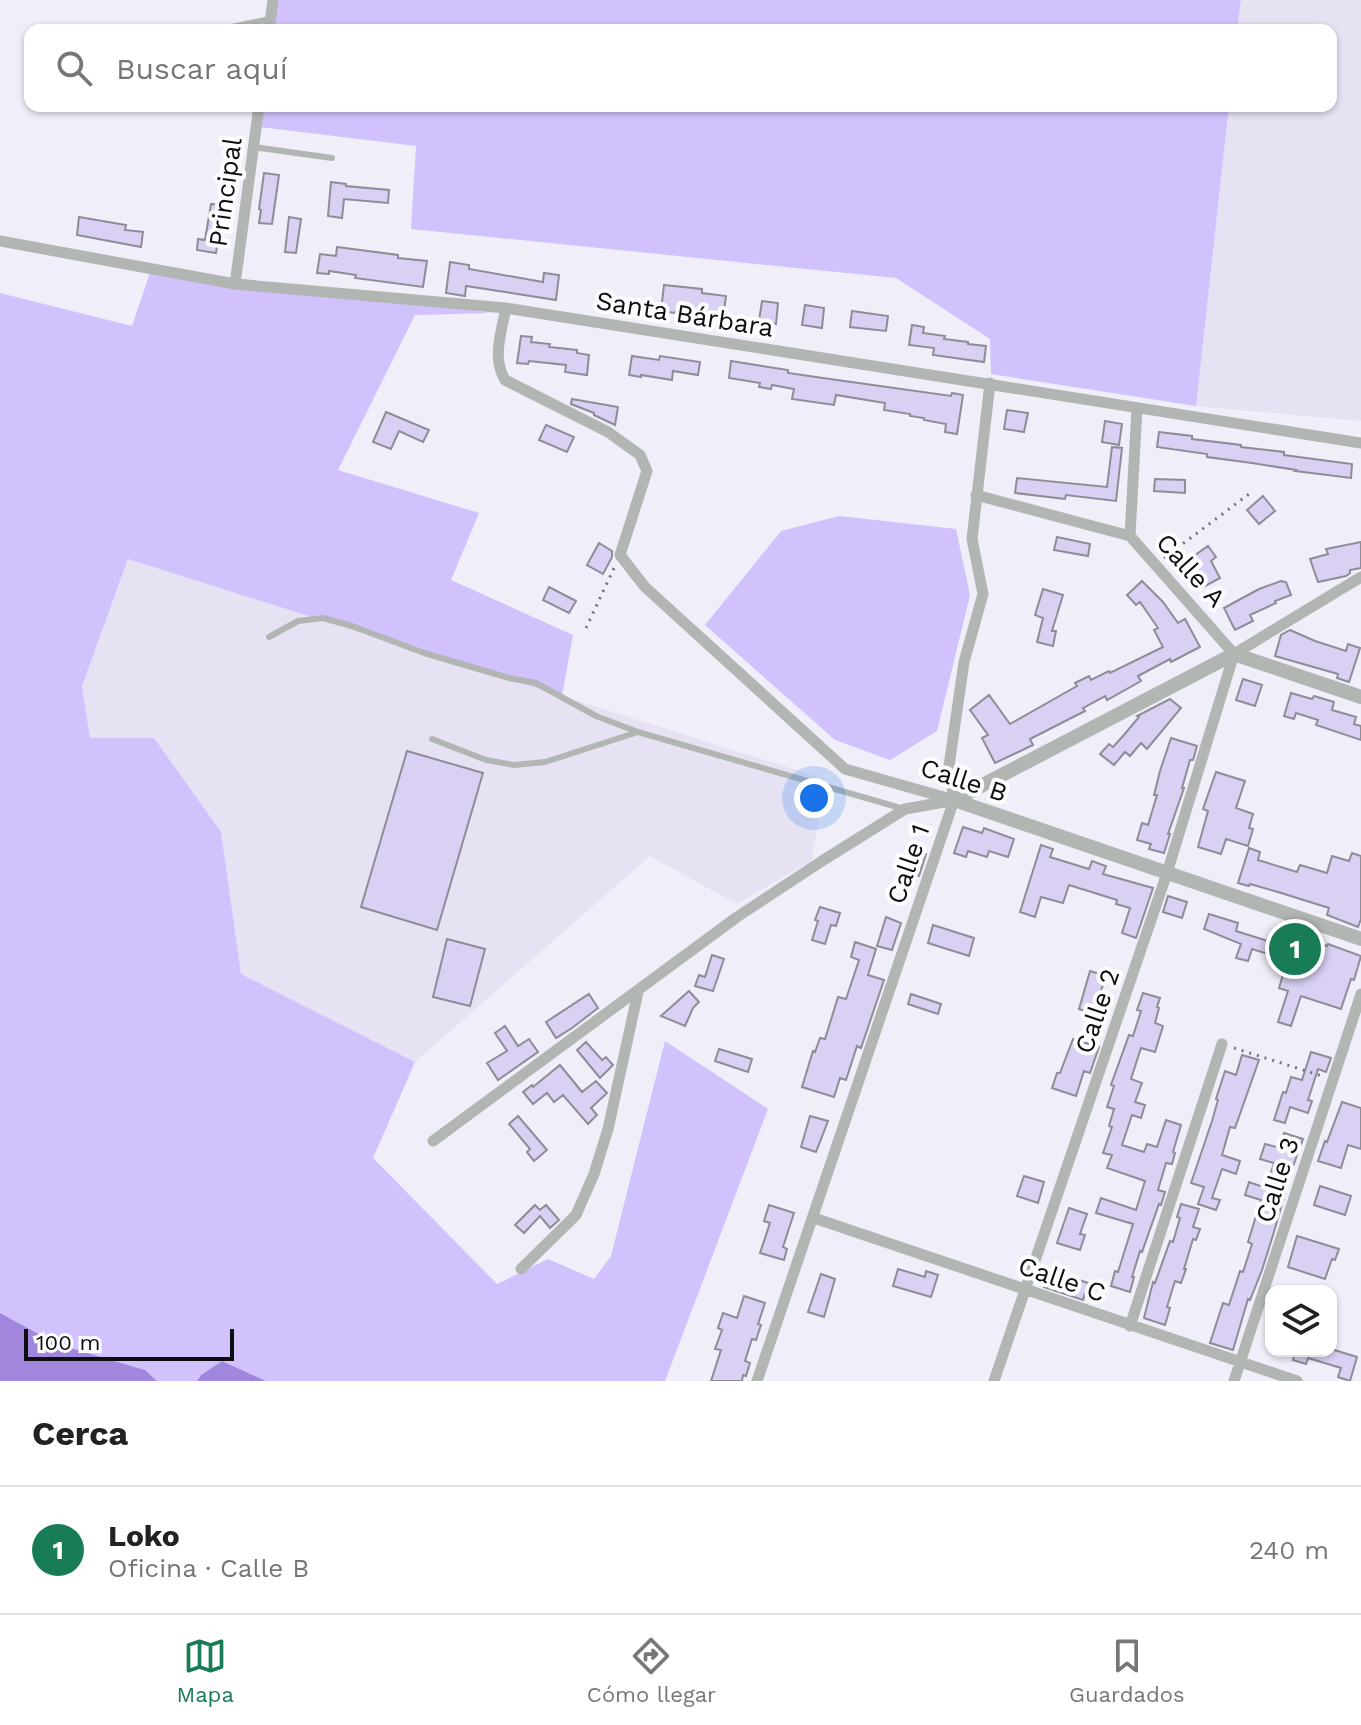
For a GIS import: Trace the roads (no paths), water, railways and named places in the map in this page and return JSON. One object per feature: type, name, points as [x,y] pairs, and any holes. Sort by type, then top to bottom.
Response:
[{"type":"street","points":[[270,24],[273,0]]},
{"type":"street","name":"Principal","points":[[235,284],[258,112]]},
{"type":"street","name":"Santa Bárbara","points":[[0,241],[235,284],[506,308],[1361,443]]},
{"type":"street","name":"Calle B","points":[[506,308],[498,351],[499,370],[505,380],[608,432],[640,455],[647,471],[620,555],[645,587],[845,769],[954,800],[1361,939]]},
{"type":"street","points":[[433,1141],[737,917],[822,861],[905,809],[954,800],[949,766],[964,662],[983,594],[972,539],[990,383]]},
{"type":"street","points":[[1130,536],[1137,408]]},
{"type":"street","name":"Calle A","points":[[976,495],[1130,536],[1234,654],[1361,697]]},
{"type":"street","name":"Calle 1","points":[[757,1381],[954,800],[1234,654],[1361,577]]},
{"type":"street","name":"Calle 2","points":[[994,1381],[1167,873],[1234,654]]},
{"type":"street","points":[[521,1269],[576,1215],[594,1174],[608,1129],[638,992]]},
{"type":"street","name":"Calle 3","points":[[1234,1381],[1361,994]]},
{"type":"street","points":[[1130,1326],[1222,1044]]},
{"type":"street","name":"Calle C","points":[[814,1218],[1297,1381]]},
{"type":"lane","points":[[253,147],[332,158]]},
{"type":"lane","points":[[269,637],[298,621],[323,618],[424,653],[536,683],[596,716],[638,732],[905,809]]},
{"type":"lane","points":[[432,739],[486,760],[514,765],[545,762],[638,732]]},
{"type":"place","name":"Loko","points":[[1295,949]]}]
